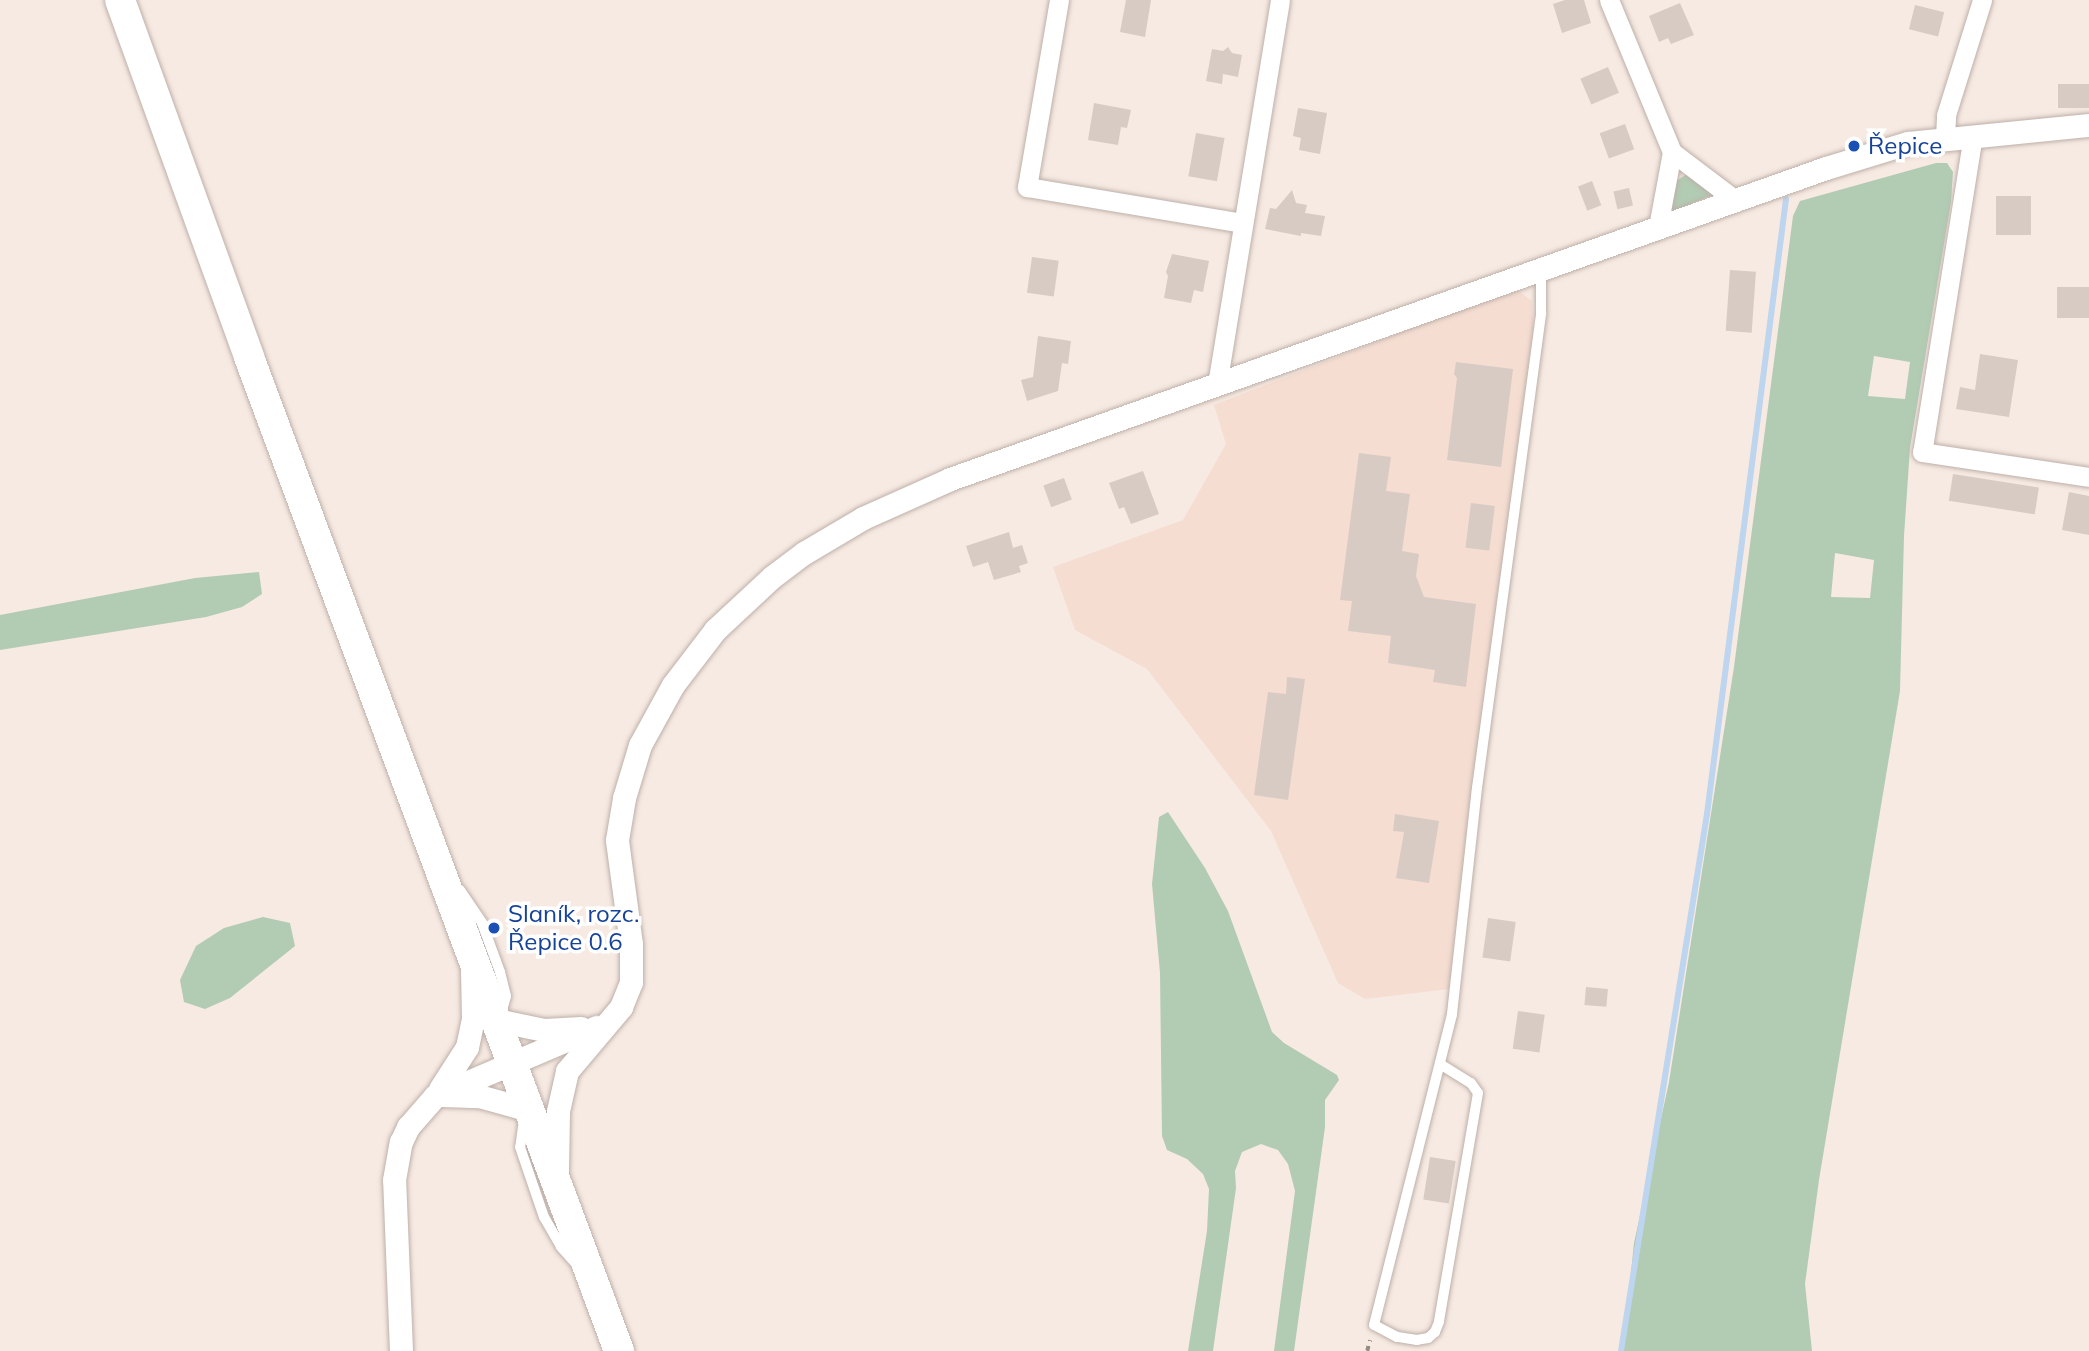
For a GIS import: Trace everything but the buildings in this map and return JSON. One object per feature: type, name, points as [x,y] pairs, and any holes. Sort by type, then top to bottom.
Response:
[{"type":"main road","points":[[120,0],[244,345],[619,1351]]},
{"type":"street","points":[[1059,0],[1027,187],[1243,223]]},
{"type":"street","points":[[1217,385],[1280,0]]},
{"type":"street","points":[[1609,0],[1672,152],[1734,199]]},
{"type":"street","points":[[1945,138],[1946,114],[1982,0]]},
{"type":"street","points":[[556,1185],[558,1111],[563,1080],[574,1059],[628,995],[632,974],[631,944],[617,840],[624,798],[640,746],[656,714],[693,656],[715,630],[772,577],[804,553],[903,498],[1734,199],[1908,143],[2089,125]]},
{"type":"street","points":[[1973,135],[1922,452],[2089,477]]},
{"type":"street","points":[[1657,227],[1672,152]]},
{"type":"street","points":[[401,1351],[395,1164],[408,1127],[455,1070],[467,1047],[473,1018],[471,954]]},
{"type":"street","points":[[496,1020],[556,1031],[610,1019]]},
{"type":"street","points":[[435,1096],[512,1062],[574,1039],[610,1019]]},
{"type":"street","points":[[435,1096],[479,1096],[529,1110]]},
{"type":"lane","points":[[1440,1064],[1471,1083],[1478,1093],[1439,1322],[1435,1332],[1428,1338],[1417,1340],[1397,1337],[1374,1325],[1452,1014],[1470,842],[1533,380],[1541,312],[1541,270]]},
{"type":"lane","points":[[436,859],[482,923],[505,986],[504,1007],[496,1020]]},
{"type":"lane","points":[[529,1110],[521,1126],[520,1147],[544,1217],[561,1247],[591,1276]]},
{"type":"shaded area","points":[[1515,288],[1532,301],[1534,344],[1449,989],[1365,999],[1338,983],[1271,831],[1147,669],[1075,630],[1053,567],[1183,520],[1226,444],[1214,405]]},
{"type":"green space","points":[[1936,163],[1947,163],[1953,172],[1951,202],[1910,448],[1904,536],[1900,691],[1819,1180],[1805,1284],[1812,1351],[1623,1351],[1634,1243],[1669,1082],[1734,667],[1793,216],[1800,201]],"holes":[[[1874,356],[1910,362],[1905,399],[1868,396]],[[1835,553],[1874,560],[1870,598],[1831,597]]]},
{"type":"green space","points":[[1687,174],[1713,189],[1712,195],[1674,211],[1670,210],[1676,181]]},
{"type":"green space","points":[[259,572],[262,594],[242,607],[206,617],[0,650],[0,615],[195,578]]},
{"type":"green space","points":[[1168,812],[1205,868],[1228,911],[1272,1032],[1284,1043],[1337,1075],[1339,1080],[1325,1100],[1325,1127],[1294,1351],[1274,1351],[1295,1191],[1288,1164],[1278,1150],[1261,1144],[1242,1152],[1235,1171],[1236,1188],[1213,1351],[1188,1351],[1207,1231],[1209,1189],[1203,1174],[1187,1159],[1167,1150],[1162,1136],[1160,973],[1152,884],[1159,817]]},
{"type":"green space","points":[[263,917],[290,923],[295,946],[230,998],[205,1009],[184,1002],[180,980],[196,946],[224,928]]},
{"type":"waterway","points":[[1621,1351],[1707,814],[1786,199]]},
{"type":"place","name":"Řepice","points":[[1854,146]]},
{"type":"place","name":"Slaník, rozc. Řepice 0.6","points":[[494,928]]}]
